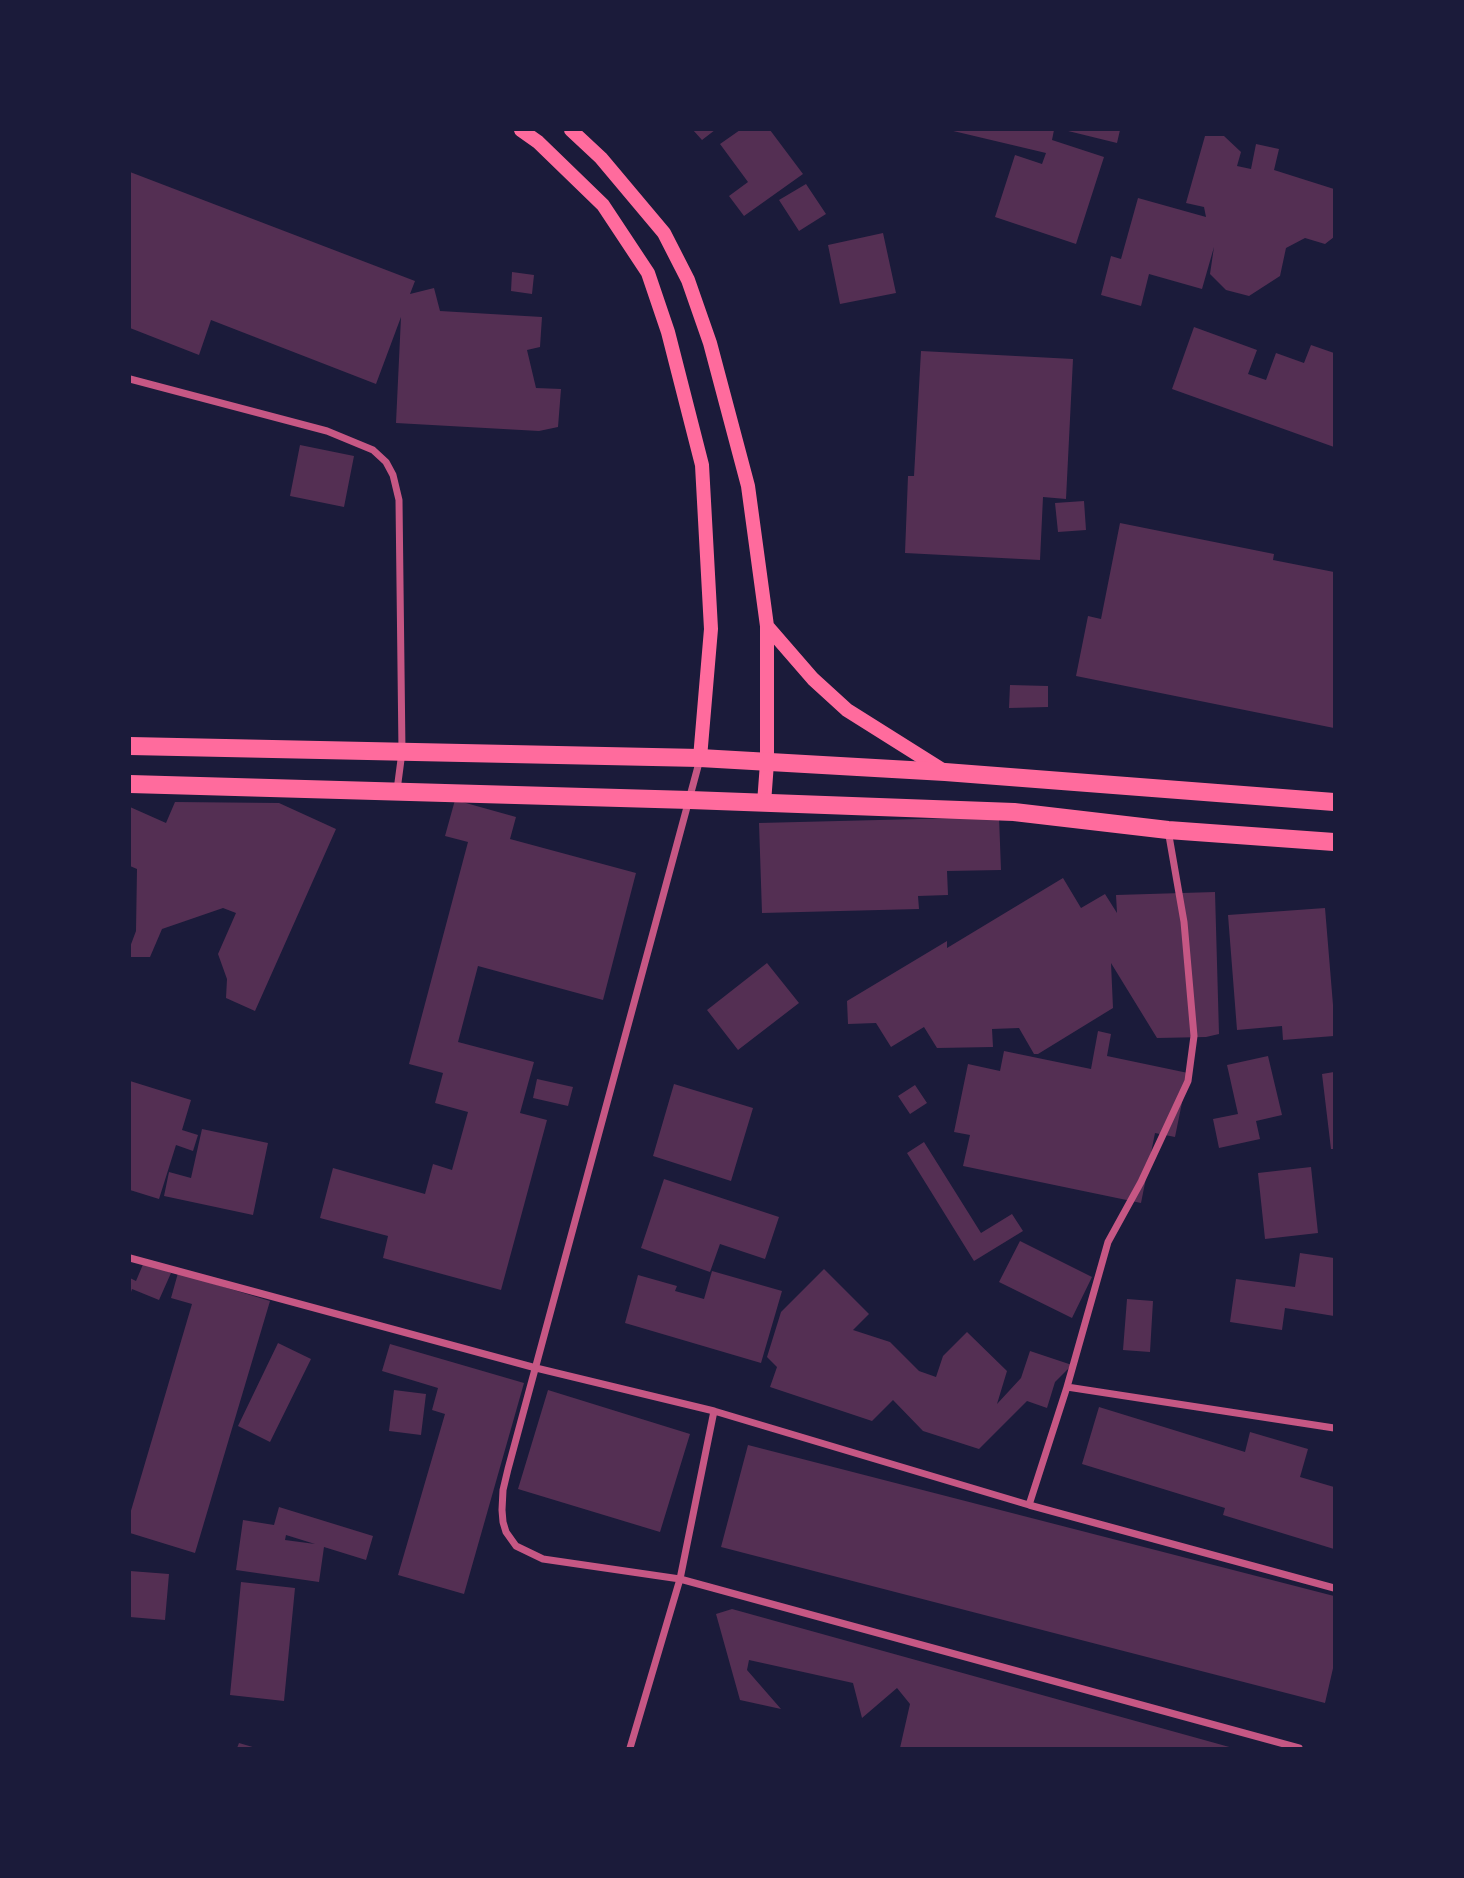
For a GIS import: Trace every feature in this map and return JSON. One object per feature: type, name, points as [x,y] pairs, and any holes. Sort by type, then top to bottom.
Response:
[{"type":"main road","points":[[522,130],[603,205],[648,273],[668,332],[702,465],[711,629],[700,758]]},
{"type":"main road","points":[[571,130],[601,158],[664,233],[688,279],[710,343],[748,486],[767,626],[767,763],[764,803]]},
{"type":"main road","points":[[767,626],[813,679],[847,710],[945,772]]},
{"type":"main road","points":[[130,746],[700,758],[945,772],[1335,802]]},
{"type":"main road","points":[[130,783],[1014,812],[1168,830],[1335,842]]},
{"type":"street","points":[[130,379],[327,431],[373,450],[386,462],[393,475],[399,500],[402,752],[397,790]]},
{"type":"street","points":[[700,758],[503,1490],[503,1522],[510,1539],[516,1546],[543,1559],[680,1579],[1298,1748]]},
{"type":"street","points":[[1030,1505],[1108,1242],[1141,1182],[1188,1081],[1194,1036],[1184,922],[1168,830]]},
{"type":"street","points":[[130,1258],[536,1368],[714,1411],[1030,1505],[1335,1588]]},
{"type":"street","points":[[1067,1387],[1335,1428]]},
{"type":"street","points":[[629,1748],[680,1579],[714,1411]]},
{"type":"building","points":[[693,130],[715,130],[702,140]]},
{"type":"building","points":[[740,130],[770,130],[803,174],[744,216],[729,196],[748,182],[720,144]]},
{"type":"building","points":[[949,130],[1054,130],[1052,140],[1104,157],[1076,244],[995,217],[1015,155],[1042,164],[1046,153]]},
{"type":"building","points":[[1064,130],[1120,130],[1117,143]]},
{"type":"building","points":[[1205,136],[1224,136],[1241,152],[1237,166],[1251,169],[1256,144],[1279,149],[1274,170],[1334,189],[1334,237],[1325,244],[1305,238],[1286,248],[1280,276],[1249,296],[1226,290],[1210,274],[1214,247],[1202,289],[1149,274],[1141,306],[1101,295],[1111,256],[1121,259],[1138,198],[1206,217],[1204,207],[1186,203]]},
{"type":"building","points":[[130,172],[415,281],[410,294],[434,288],[440,311],[542,317],[540,347],[527,350],[536,388],[561,389],[558,427],[539,431],[396,423],[401,317],[376,384],[211,320],[199,355],[130,328]]},
{"type":"building","points":[[806,184],[826,214],[799,231],[779,200]]},
{"type":"building","points":[[883,233],[896,293],[840,304],[828,245]]},
{"type":"building","points":[[512,272],[534,275],[532,294],[511,291]]},
{"type":"building","points":[[1194,327],[1257,350],[1248,374],[1266,380],[1276,353],[1304,363],[1311,345],[1334,353],[1334,447],[1172,389]]},
{"type":"building","points":[[921,351],[1073,359],[1066,499],[1043,497],[1040,560],[905,553],[908,476],[914,476]]},
{"type":"building","points":[[300,445],[354,456],[344,507],[290,496]]},
{"type":"building","points":[[1084,501],[1086,530],[1058,532],[1055,503]]},
{"type":"building","points":[[1120,523],[1274,554],[1273,560],[1334,572],[1334,728],[1076,676],[1088,616],[1101,619]]},
{"type":"building","points":[[1010,685],[1048,686],[1048,707],[1009,708]]},
{"type":"building","points":[[455,800],[516,817],[510,839],[636,873],[603,1000],[478,966],[458,1042],[534,1062],[520,1113],[547,1120],[501,1290],[383,1258],[388,1236],[320,1218],[333,1168],[425,1194],[433,1164],[452,1170],[468,1112],[435,1103],[443,1073],[409,1064],[468,842],[445,836]]},
{"type":"building","points":[[175,802],[279,803],[336,829],[255,1011],[226,998],[227,979],[218,954],[236,913],[223,908],[162,929],[150,957],[130,957],[130,947],[136,931],[137,869],[130,866],[130,807],[166,823]]},
{"type":"building","points":[[999,817],[1001,870],[947,871],[948,895],[918,896],[919,909],[762,913],[759,823]]},
{"type":"building","points":[[1063,878],[1081,908],[1105,894],[1117,913],[1116,895],[1215,892],[1219,1034],[1206,1037],[1157,1038],[1111,963],[1113,1008],[1038,1054],[1034,1054],[1019,1028],[992,1029],[993,1047],[937,1048],[924,1027],[891,1047],[876,1023],[848,1024],[847,1001],[947,941],[947,948]]},
{"type":"building","points":[[1325,908],[1334,1036],[1283,1040],[1282,1026],[1237,1030],[1228,915]]},
{"type":"building","points":[[767,963],[799,1003],[738,1050],[707,1010]]},
{"type":"building","points":[[1098,1031],[1111,1034],[1107,1056],[1188,1073],[1175,1137],[1155,1133],[1141,1203],[963,1166],[970,1135],[954,1132],[968,1064],[1000,1071],[1004,1051],[1091,1069]]},
{"type":"building","points":[[1268,1056],[1282,1115],[1256,1121],[1260,1139],[1219,1148],[1213,1119],[1238,1114],[1227,1065]]},
{"type":"building","points":[[1334,1072],[1334,1149],[1331,1149],[1322,1074]]},
{"type":"building","points":[[537,1079],[573,1087],[568,1106],[533,1098]]},
{"type":"building","points":[[130,1081],[191,1100],[182,1130],[198,1135],[193,1151],[176,1145],[159,1199],[130,1190]]},
{"type":"building","points":[[674,1084],[753,1108],[731,1181],[653,1156]]},
{"type":"building","points":[[915,1085],[927,1103],[910,1114],[898,1096]]},
{"type":"building","points":[[202,1129],[268,1143],[253,1215],[164,1196],[169,1172],[191,1178]]},
{"type":"building","points":[[924,1142],[981,1233],[1012,1214],[1023,1231],[974,1261],[907,1153]]},
{"type":"building","points":[[1311,1167],[1318,1233],[1265,1239],[1258,1173]]},
{"type":"building","points":[[664,1179],[779,1217],[765,1259],[720,1244],[710,1272],[641,1248]]},
{"type":"building","points":[[1020,1241],[1092,1277],[1072,1318],[999,1282]]},
{"type":"building","points":[[1300,1253],[1334,1258],[1334,1316],[1285,1308],[1282,1330],[1230,1322],[1236,1279],[1295,1287]]},
{"type":"building","points":[[144,1262],[171,1273],[159,1300],[132,1289],[130,1295],[130,1278],[136,1281]]},
{"type":"building","points":[[824,1269],[869,1314],[853,1330],[890,1342],[919,1371],[936,1377],[943,1356],[967,1332],[1007,1371],[997,1404],[1021,1378],[1030,1351],[1072,1365],[1055,1382],[1047,1408],[1027,1401],[979,1449],[923,1431],[893,1400],[872,1421],[770,1387],[777,1367],[767,1357],[781,1312]]},
{"type":"building","points":[[712,1271],[782,1291],[761,1363],[625,1323],[638,1275],[677,1286],[675,1291],[704,1299]]},
{"type":"building","points":[[178,1273],[270,1301],[195,1553],[130,1533],[130,1514],[192,1304],[171,1298]]},
{"type":"building","points":[[1127,1299],[1153,1301],[1150,1352],[1123,1350]]},
{"type":"building","points":[[278,1343],[311,1359],[270,1442],[238,1426]]},
{"type":"building","points":[[390,1344],[524,1383],[464,1594],[398,1575],[445,1414],[432,1410],[438,1388],[382,1371]]},
{"type":"building","points":[[394,1390],[426,1394],[421,1435],[389,1431]]},
{"type":"building","points":[[548,1390],[690,1434],[660,1532],[518,1489]]},
{"type":"building","points":[[1099,1407],[1245,1452],[1250,1432],[1308,1449],[1300,1477],[1334,1487],[1334,1549],[1223,1515],[1225,1508],[1082,1464]]},
{"type":"building","points":[[748,1445],[1334,1596],[1334,1664],[1325,1703],[721,1547]]},
{"type":"building","points":[[279,1507],[373,1536],[366,1560],[324,1547],[319,1582],[236,1570],[243,1520],[274,1525]],"holes":[[[286,1535],[315,1544],[285,1540]]]},
{"type":"building","points":[[130,1571],[169,1574],[165,1620],[130,1617]]},
{"type":"building","points":[[241,1582],[295,1588],[284,1701],[230,1695]]},
{"type":"building","points":[[732,1609],[1233,1748],[900,1748],[910,1704],[897,1688],[862,1718],[853,1683],[749,1660],[747,1670],[781,1709],[740,1700],[716,1614]]},
{"type":"building","points":[[239,1743],[256,1748],[237,1748]]}]
